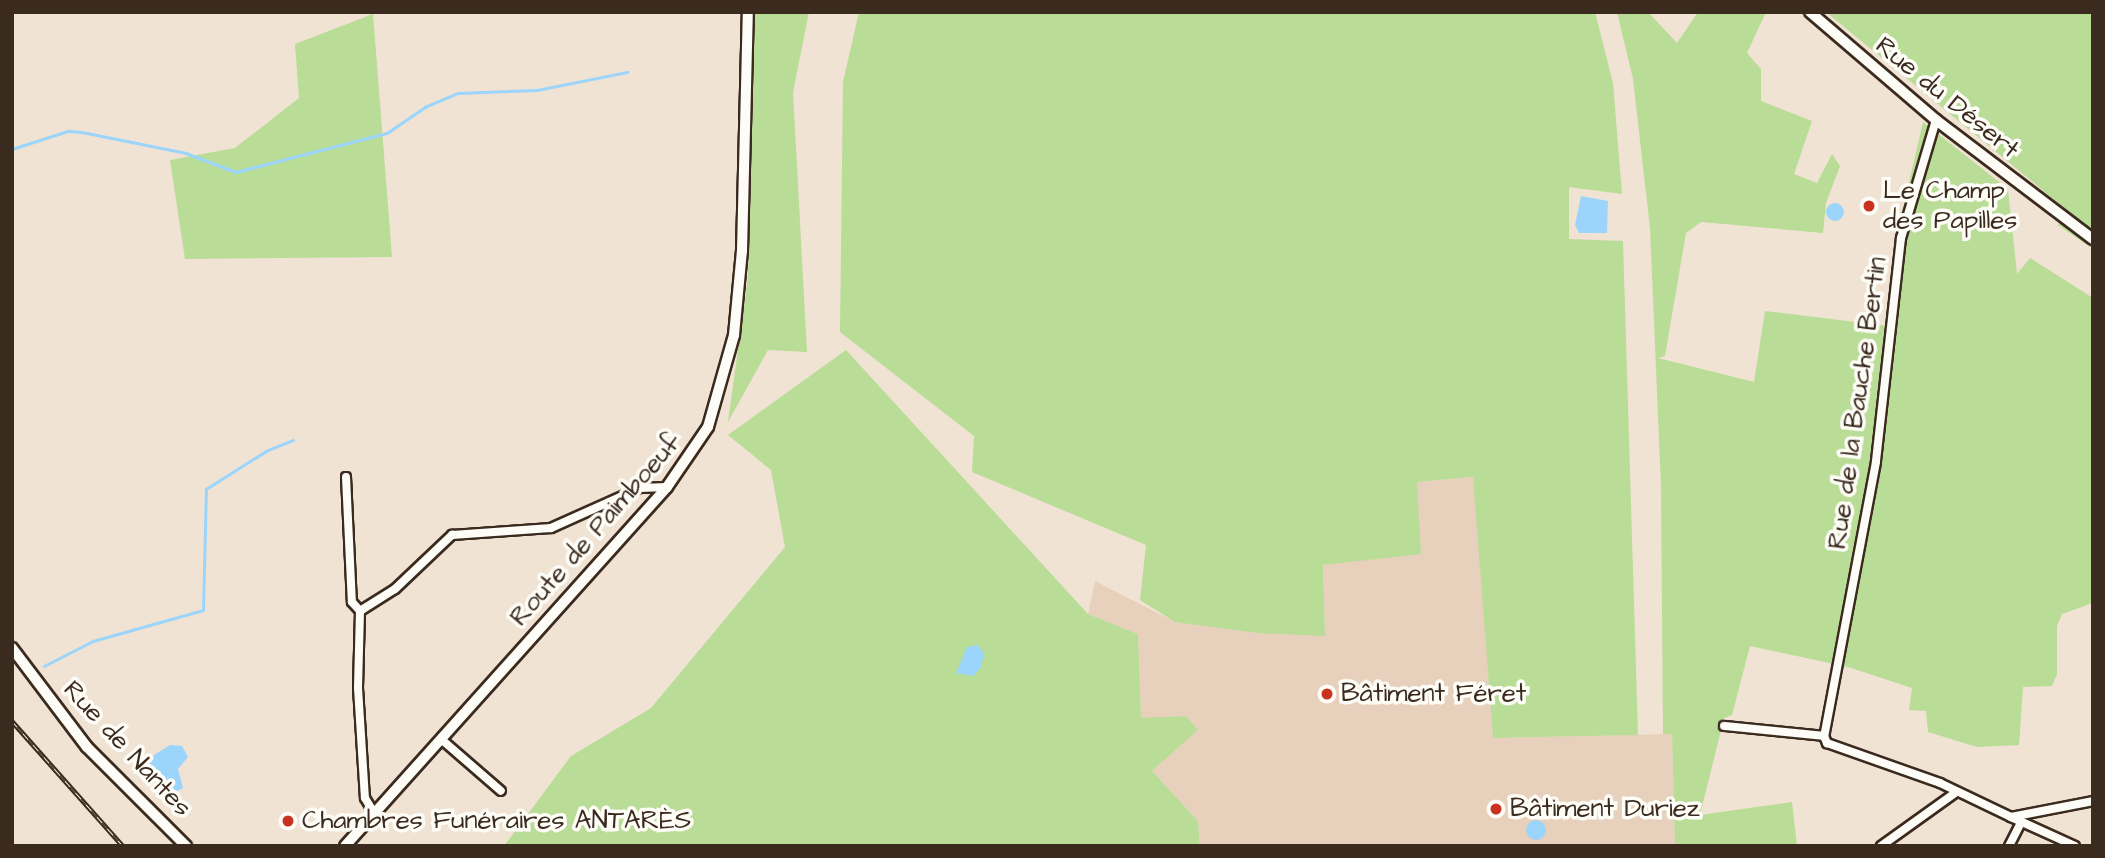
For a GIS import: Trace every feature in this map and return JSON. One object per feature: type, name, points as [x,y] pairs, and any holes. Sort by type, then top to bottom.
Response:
[{"type":"main road","name":"Rue de Nantes","points":[[12,648],[87,747],[186,846]]},
{"type":"street","name":"Route de Paimboeuf","points":[[345,846],[667,487],[708,426],[734,335],[742,251],[748,12]]},
{"type":"street","name":"Rue du Désert","points":[[1810,12],[1936,120],[2093,239]]},
{"type":"street","name":"Rue de la Bauche Bertin","points":[[1824,736],[1876,462],[1901,238],[1936,120]]},
{"type":"street","points":[[346,477],[352,602],[360,611],[358,688],[365,798],[374,813]]},
{"type":"street","points":[[360,611],[395,589],[452,535],[551,528],[640,488],[667,487]]},
{"type":"street","points":[[1724,726],[1824,736],[1827,743],[1940,783],[1955,793],[2075,846]]},
{"type":"street","points":[[441,739],[501,791]]},
{"type":"street","points":[[1881,846],[1955,793]]},
{"type":"street","points":[[2011,817],[2093,801]]},
{"type":"street","points":[[2009,846],[2021,822]]},
{"type":"shaded area","points":[[1474,477],[1493,738],[1672,734],[1675,846],[1200,846],[1198,821],[1152,771],[1198,730],[1186,716],[1141,719],[1138,634],[1088,614],[1095,581],[1175,622],[1325,635],[1323,565],[1346,561],[1417,482]]},
{"type":"green space","points":[[755,12],[809,12],[793,92],[807,352],[768,350],[728,422],[748,277]]},
{"type":"green space","points":[[859,12],[1595,12],[1613,83],[1622,194],[1569,187],[1569,239],[1623,241],[1638,735],[1493,738],[1473,477],[1417,482],[1421,554],[1323,565],[1325,636],[1258,633],[1175,622],[1140,600],[1146,545],[972,472],[974,436],[840,332],[843,82]]},
{"type":"green space","points":[[1617,12],[1648,12],[1677,43],[1698,12],[1766,12],[1747,53],[1761,69],[1761,101],[1812,121],[1794,174],[1817,183],[1832,154],[1840,166],[1826,203],[1823,233],[1701,222],[1686,233],[1665,356],[1658,358],[1754,382],[1765,311],[1888,326],[1896,239],[1923,122],[2008,189],[2017,274],[2030,258],[2093,298],[2093,603],[2062,614],[2057,626],[2057,674],[2052,686],[2023,687],[2019,745],[1977,747],[1928,732],[1926,711],[1909,710],[1912,688],[1848,667],[1750,646],[1732,715],[1724,718],[1700,815],[1792,802],[1797,846],[1675,846],[1672,734],[1663,734],[1661,486],[1650,228],[1633,79]]},
{"type":"green space","points":[[1826,12],[2093,12],[2093,249],[2058,225],[2068,211]]},
{"type":"green space","points":[[373,14],[392,257],[185,259],[170,160],[235,148],[299,98],[295,44]]},
{"type":"green space","points":[[846,350],[1088,614],[1138,634],[1141,718],[1186,716],[1198,730],[1152,771],[1198,821],[1200,846],[504,846],[571,756],[651,708],[785,547],[771,470],[728,435]]},
{"type":"water","points":[[1581,196],[1608,201],[1607,233],[1579,233],[1575,225]]},
{"type":"water","points":[[1835,203],[1841,206],[1844,212],[1841,218],[1835,221],[1829,218],[1826,212],[1829,206]]},
{"type":"water","points":[[978,645],[984,654],[981,667],[973,676],[956,673],[967,647]]},
{"type":"water","points":[[170,745],[182,746],[188,757],[178,769],[183,788],[173,793],[163,789],[144,771],[146,760]]},
{"type":"water","points":[[1536,820],[1543,823],[1546,830],[1543,837],[1536,840],[1529,837],[1526,830],[1529,823]]},
{"type":"waterway","points":[[12,149],[68,131],[82,132],[186,153],[236,172],[387,133],[425,107],[458,93],[537,90],[627,72]]},
{"type":"waterway","points":[[44,666],[93,641],[203,610],[206,489],[266,451],[293,440]]},
{"type":"railway","points":[[12,721],[123,846]]},
{"type":"place","name":"Le Champ des Papilles","points":[[1869,206]]},
{"type":"place","name":"Bâtiment Féret","points":[[1327,694]]},
{"type":"place","name":"Bâtiment Duriez","points":[[1496,809]]},
{"type":"place","name":"Chambres Funéraires ANTARÈS","points":[[288,821]]}]
